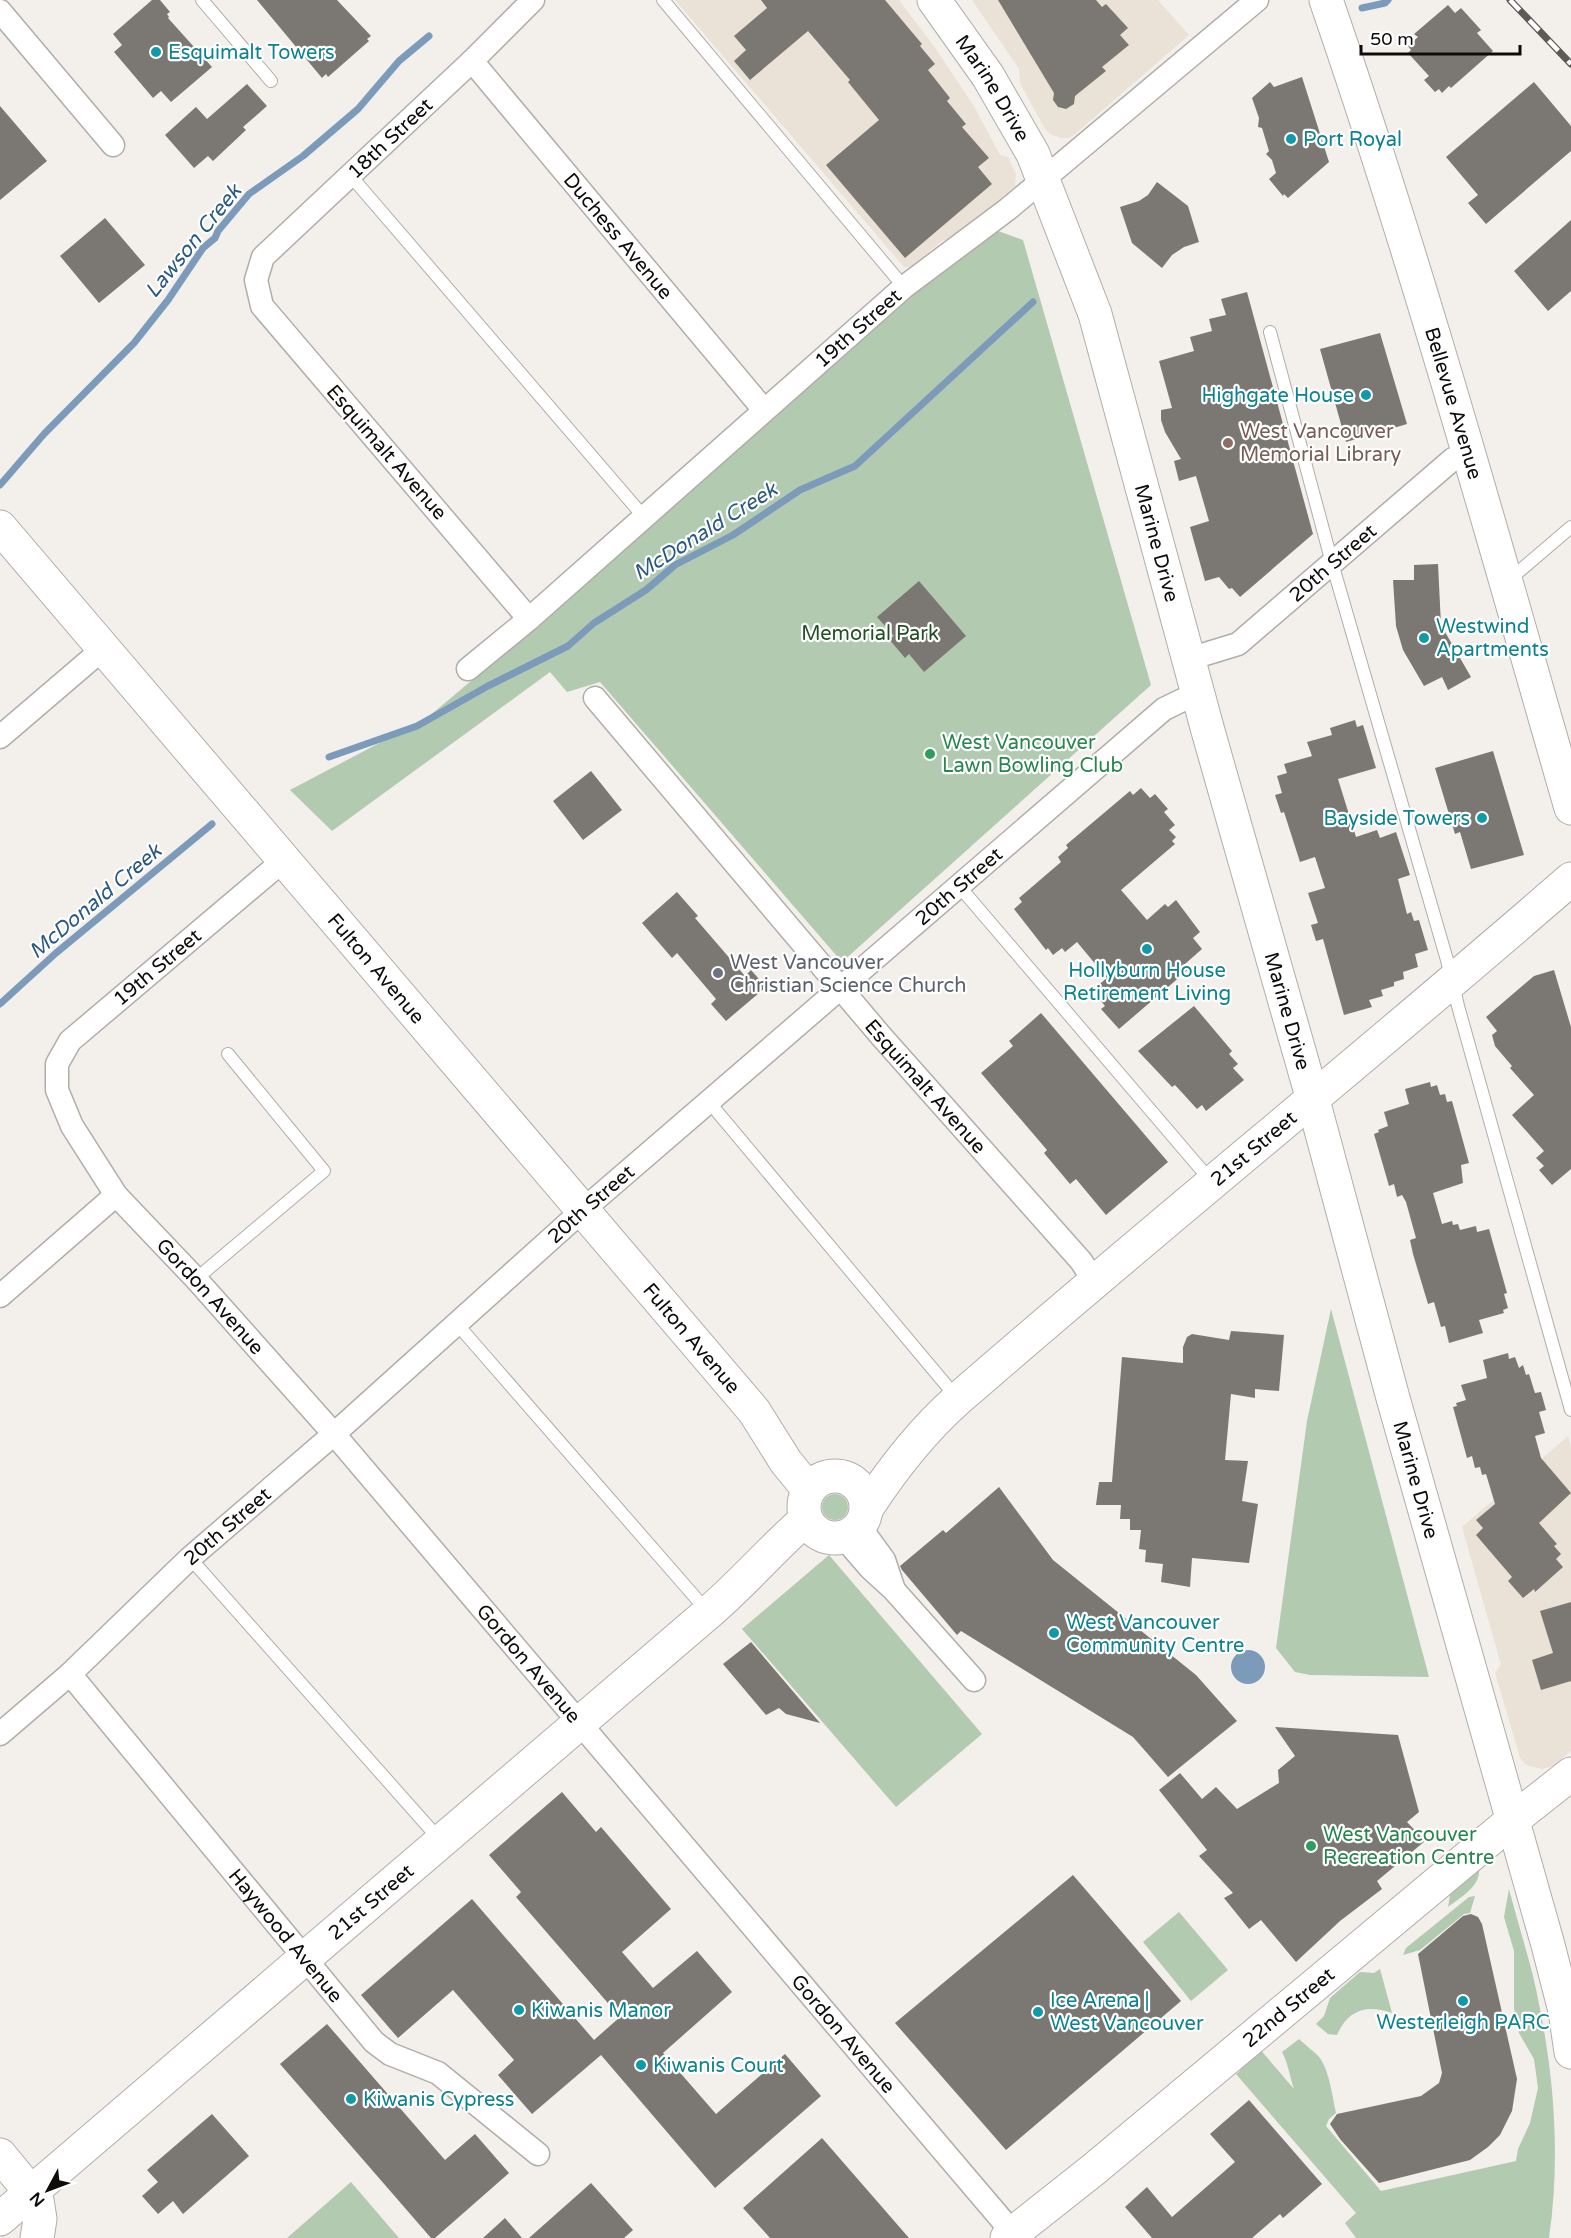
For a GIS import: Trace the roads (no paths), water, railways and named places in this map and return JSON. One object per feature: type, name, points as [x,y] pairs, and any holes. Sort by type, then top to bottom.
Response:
[{"type":"main road","name":"Marine Drive","points":[[934,0],[988,76],[1033,154],[1095,314],[1197,693],[1313,1100],[1393,1398],[1514,1819],[1565,2011],[1571,2052]]},
{"type":"main road","name":"Bellevue Avenue","points":[[1326,0],[1406,242],[1571,808]]},
{"type":"main road","name":"Fulton Avenue","points":[[0,527],[754,1411],[786,1462],[836,1509]]},
{"type":"main road","name":"21st Street","points":[[0,2218],[708,1613],[739,1586],[779,1542],[836,1509],[877,1459],[947,1409],[1571,879]]},
{"type":"main road","name":"22nd Street","points":[[1010,2235],[1093,2170],[1571,1774]]},
{"type":"main road","points":[[0,2155],[31,2191],[40,2209],[37,2238]]},
{"type":"street","name":"18th Street","points":[[255,280],[263,257],[472,61],[532,0]]},
{"type":"street","name":"19th Street","points":[[468,669],[529,619],[904,287],[1044,180],[1257,0]]},
{"type":"street","points":[[0,11],[112,145]]},
{"type":"street","name":"Duchess Avenue","points":[[472,61],[764,410]]},
{"type":"street","name":"Esquimalt Avenue","points":[[255,280],[262,306],[529,619]]},
{"type":"street","name":"20th Street","points":[[1189,659],[1238,644],[1453,459],[1468,453]]},
{"type":"street","points":[[0,737],[104,648]]},
{"type":"street","name":"20th Street","points":[[0,1734],[70,1674],[190,1558],[334,1434],[583,1210],[1164,709],[1197,693]]},
{"type":"street","name":"Esquimalt Avenue","points":[[595,698],[926,1089],[1081,1261],[1095,1281]]},
{"type":"street","name":"19th Street","points":[[57,1090],[57,1064],[70,1041],[284,860]]},
{"type":"street","name":"Gordon Avenue","points":[[57,1090],[72,1126],[116,1195],[196,1279],[334,1434],[774,1950],[1010,2235]]},
{"type":"street","points":[[0,1296],[116,1195]]},
{"type":"street","name":"Fulton Avenue","points":[[836,1509],[871,1569],[893,1589],[974,1680]]},
{"type":"street","name":"Haywood Avenue","points":[[70,1674],[374,2042],[390,2054],[438,2073],[538,2154]]},
{"type":"lane","points":[[202,0],[271,81]]},
{"type":"lane","points":[[663,0],[904,287]]},
{"type":"lane","points":[[350,175],[644,517]]},
{"type":"lane","points":[[1270,332],[1332,563],[1571,1410]]},
{"type":"lane","points":[[1506,583],[1571,527]]},
{"type":"lane","points":[[959,886],[1212,1182]]},
{"type":"lane","points":[[196,1279],[324,1171],[228,1054]]},
{"type":"lane","points":[[709,1102],[947,1409]]},
{"type":"lane","points":[[457,1324],[708,1613]]},
{"type":"lane","points":[[190,1558],[442,1842]]},
{"type":"water","points":[[1248,1650],[1260,1655],[1265,1667],[1260,1679],[1248,1684],[1236,1679],[1231,1667],[1236,1655]]},
{"type":"waterway","name":"McDonald Creek","points":[[1362,8],[1385,3],[1388,0]]},
{"type":"waterway","name":"Lawson Creek","points":[[0,485],[44,434],[134,343],[168,300],[203,248],[215,238],[218,231],[249,194],[303,156],[358,109],[399,61],[429,36]]},
{"type":"waterway","name":"McDonald Creek","points":[[329,757],[417,726],[488,686],[568,646],[594,623],[646,590],[675,565],[733,535],[800,490],[855,466],[1033,302]]},
{"type":"waterway","name":"McDonald Creek","points":[[0,1004],[56,953],[212,824]]},
{"type":"railway","points":[[1510,0],[1571,64]]},
{"type":"place","name":"Esquimalt Towers","points":[[156,52]]},
{"type":"place","name":"Port Royal","points":[[1291,139]]},
{"type":"place","name":"Highgate House","points":[[1366,395]]},
{"type":"place","name":"West Vancouver Memorial Library","points":[[1228,443]]},
{"type":"place","name":"Westwind Apartments","points":[[1424,638]]},
{"type":"place","name":"West Vancouver Lawn Bowling Club","points":[[930,754]]},
{"type":"place","name":"Bayside Towers","points":[[1482,818]]},
{"type":"place","name":"Hollyburn House Retirement Living","points":[[1147,949]]},
{"type":"place","name":"West Vancouver Christian Science Church","points":[[718,973]]},
{"type":"place","name":"West Vancouver Community Centre","points":[[1054,1633]]},
{"type":"place","name":"West Vancouver Recreation Centre","points":[[1311,1846]]},
{"type":"place","name":"Westerleigh PARC","points":[[1463,2001]]},
{"type":"place","name":"Kiwanis Manor","points":[[519,2010]]},
{"type":"place","name":"Ice Arena | West Vancouver","points":[[1038,2012]]},
{"type":"place","name":"Kiwanis Court","points":[[641,2065]]},
{"type":"place","name":"Kiwanis Cypress","points":[[351,2099]]},
{"type":"park label","name":"Memorial Park","points":[[870,633]]}]
